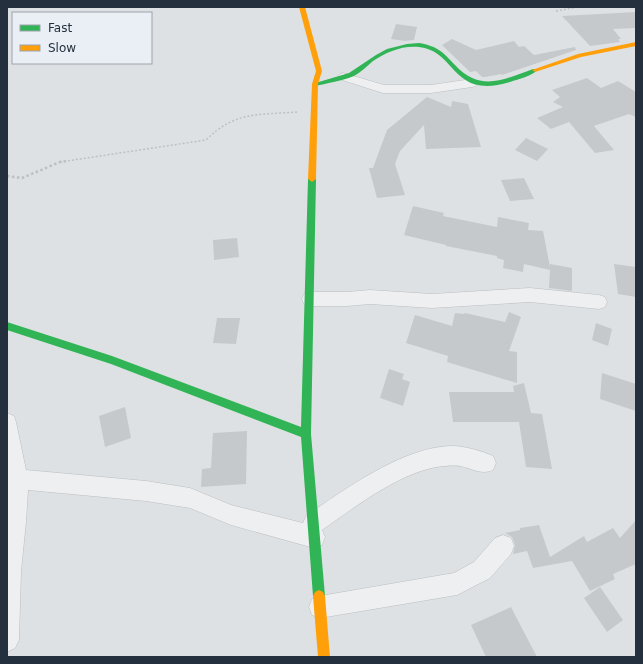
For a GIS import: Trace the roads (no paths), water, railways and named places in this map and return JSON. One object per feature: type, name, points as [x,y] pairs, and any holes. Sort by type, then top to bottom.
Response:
[{"type":"street","points":[[302,7],[319,71],[315,84],[306,434],[324,657]]},
{"type":"street","points":[[343,77],[383,89],[431,89],[472,83],[492,84],[516,78],[535,69],[574,57],[636,44]]},
{"type":"street","points":[[315,84],[354,74],[374,58],[386,51],[404,46],[423,45],[435,48],[466,80],[472,83]]},
{"type":"street","points":[[310,299],[347,299],[370,297],[432,302],[530,295],[599,302]]},
{"type":"street","points":[[7,326],[31,336],[91,353],[139,370],[306,434]]},
{"type":"street","points":[[7,422],[17,479],[16,522],[8,571],[7,640]]},
{"type":"street","points":[[17,479],[132,490],[190,498],[231,516],[313,530],[367,488],[401,470],[431,458],[453,456],[486,463]]},
{"type":"street","points":[[320,607],[457,584],[482,570],[503,546]]}]
